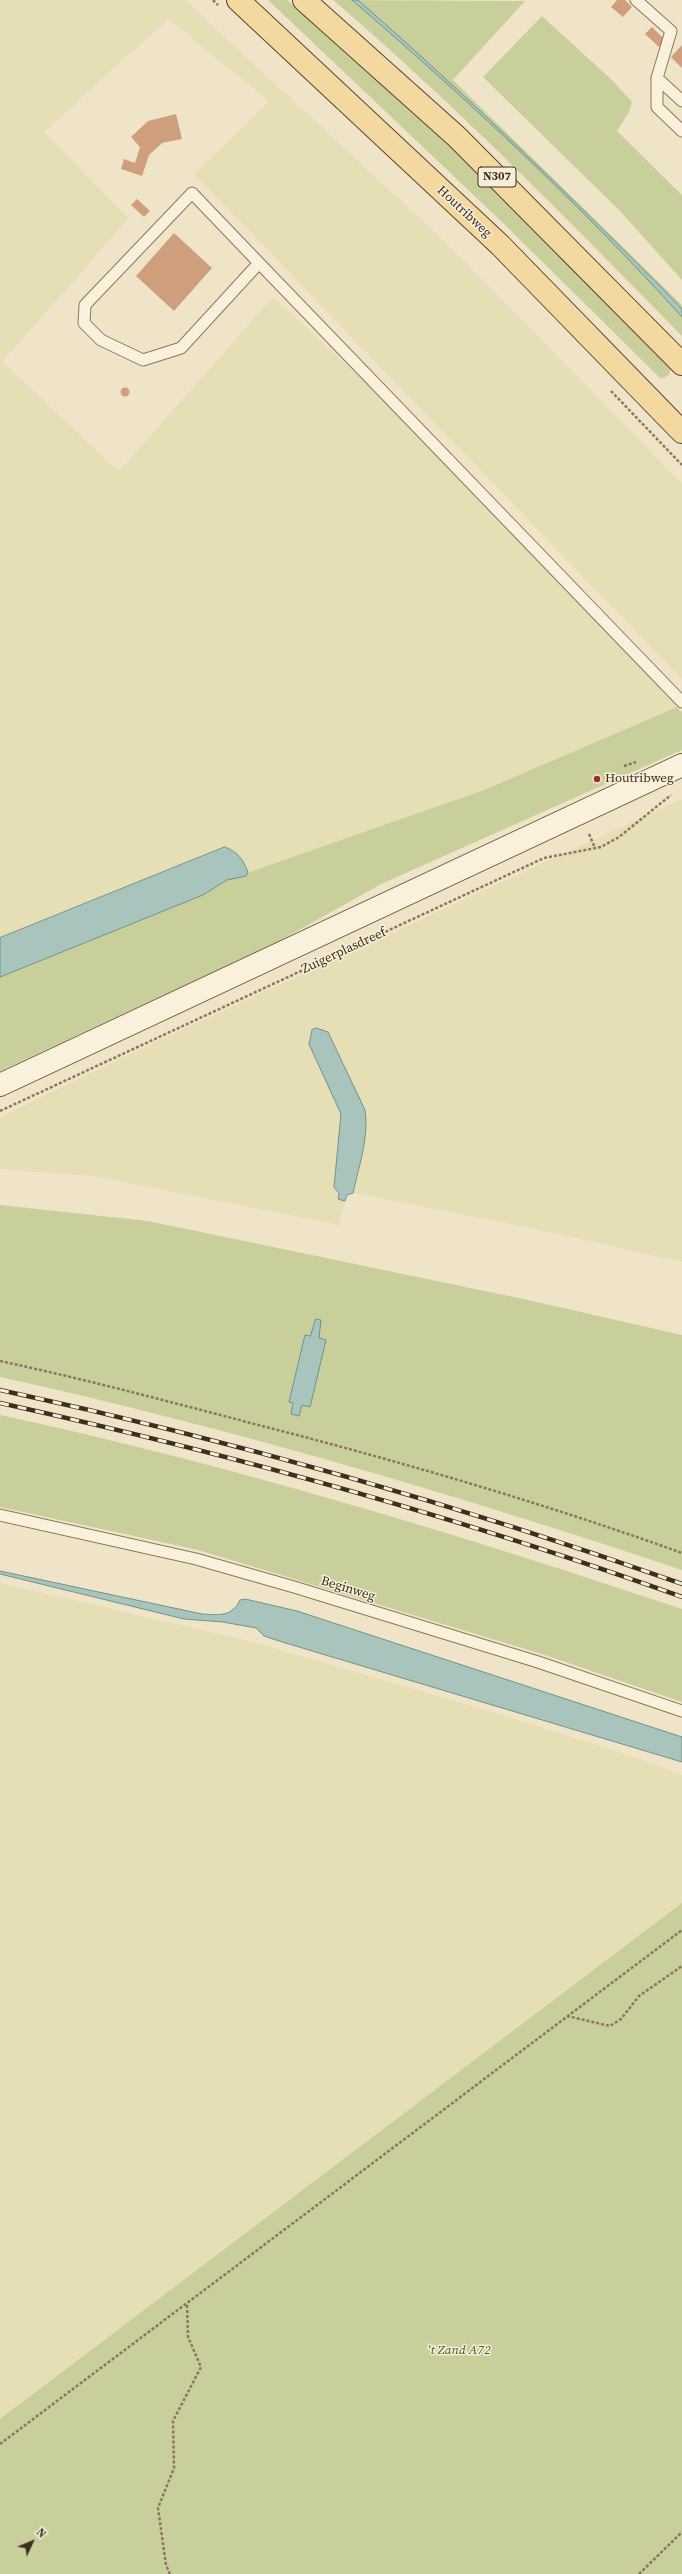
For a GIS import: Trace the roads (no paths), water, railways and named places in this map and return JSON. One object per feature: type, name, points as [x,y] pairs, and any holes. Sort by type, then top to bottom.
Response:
[{"type":"main road","name":"Houtribweg","points":[[238,0],[500,244],[682,432]]},
{"type":"main road","name":"N307","points":[[304,0],[457,137],[682,364]]},
{"type":"main road","name":"Zuigerplasdreef","points":[[0,1086],[682,765]]},
{"type":"lane","points":[[636,0],[671,31],[657,78],[657,107],[682,131]]},
{"type":"lane","points":[[657,78],[682,101]]},
{"type":"lane","points":[[259,263],[181,348],[143,360],[101,340],[84,323],[84,305],[192,193],[682,702]]},
{"type":"lane","name":"Beginweg","points":[[0,1515],[196,1559],[294,1587],[538,1662],[682,1711]]},
{"type":"water","points":[[352,0],[358,0],[397,34],[548,176],[682,309],[682,317],[604,234],[522,153],[438,75]]},
{"type":"water","points":[[225,847],[234,851],[242,860],[248,872],[246,876],[227,880],[203,895],[0,977],[0,938]]},
{"type":"water","points":[[316,1028],[328,1032],[365,1110],[365,1141],[353,1193],[347,1195],[345,1201],[338,1199],[339,1193],[334,1187],[341,1114],[309,1044],[312,1030]]},
{"type":"water","points":[[316,1319],[321,1320],[319,1338],[326,1340],[310,1407],[302,1405],[299,1416],[291,1414],[293,1403],[289,1402],[305,1335],[310,1336]]},
{"type":"water","points":[[0,1571],[202,1614],[224,1614],[233,1610],[240,1600],[245,1599],[297,1611],[682,1737],[682,1762],[279,1641],[264,1636],[256,1628],[223,1622],[184,1619],[0,1574]]},
{"type":"railway","points":[[0,1390],[173,1430],[344,1476],[514,1527],[682,1584]]},
{"type":"railway","points":[[0,1403],[173,1444],[344,1489],[514,1540],[682,1597]]},
{"type":"place","name":"Houtribweg","points":[[597,779]]},
{"type":"park label","name":"'t Zand A72","points":[[459,2351]]}]
